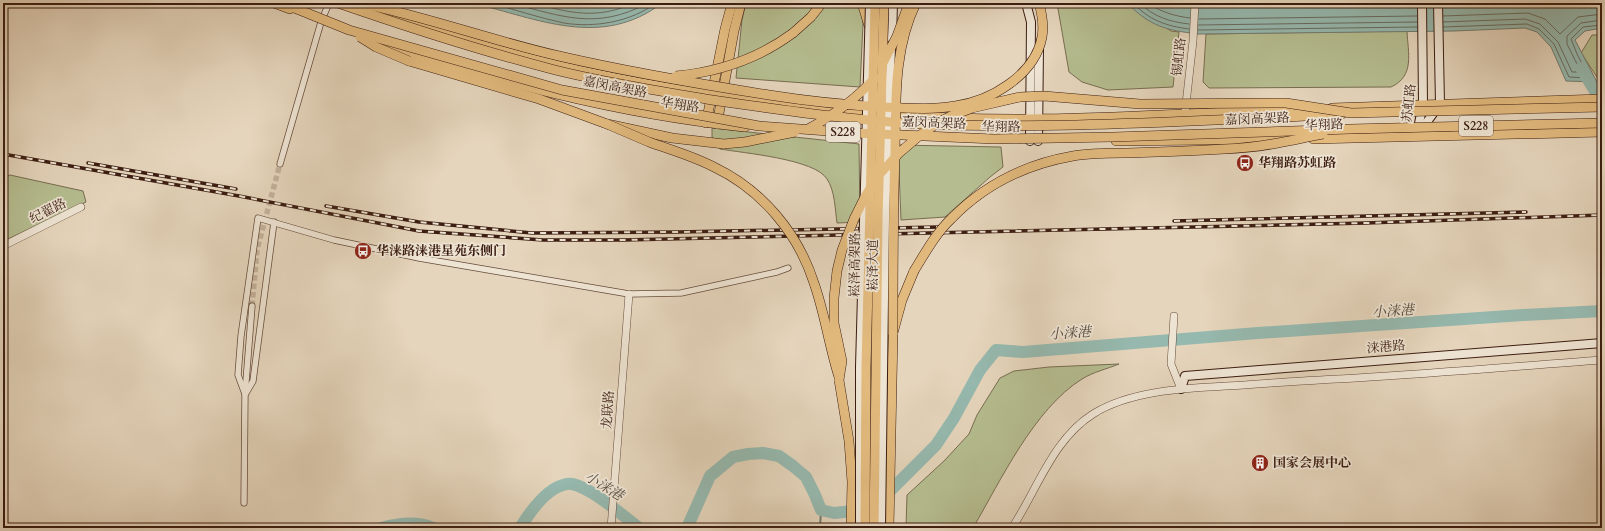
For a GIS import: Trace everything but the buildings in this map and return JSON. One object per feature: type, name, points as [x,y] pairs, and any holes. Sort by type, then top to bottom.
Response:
[{"type":"main road","name":"华翔路","points":[[274,3],[344,32],[411,54],[535,89],[653,115],[706,123],[857,137],[1034,141],[1225,141],[1598,132]]},
{"type":"main road","name":"嘉闵高架路","points":[[282,3],[349,30],[562,90],[759,126],[856,133],[994,139],[1602,123]]},
{"type":"main road","name":"嘉闵高架路","points":[[338,3],[420,31],[557,70],[665,92],[765,108],[856,119],[918,124],[996,126],[1160,122],[1351,113],[1602,107]]},
{"type":"main road","name":"华翔路","points":[[361,3],[420,26],[549,64],[723,96],[780,104],[930,117],[1034,118],[1602,99]]},
{"type":"main road","points":[[361,3],[559,56],[664,77],[797,99],[859,106],[909,108],[957,106],[982,99],[1001,89],[1021,75],[1035,57],[1042,37],[1043,17],[1039,3]]},
{"type":"main road","points":[[706,123],[732,3]]},
{"type":"main road","points":[[717,124],[734,31],[741,3]]},
{"type":"main road","points":[[664,77],[718,70],[756,56],[777,45],[793,33],[811,17],[822,3]]},
{"type":"main road","points":[[862,3],[869,26]]},
{"type":"main road","name":"崧泽大道","points":[[860,528],[860,367],[870,3]]},
{"type":"main road","name":"崧泽高架路","points":[[865,528],[866,352],[876,3]]},
{"type":"main road","name":"崧泽高架路","points":[[874,528],[878,219],[884,3]]},
{"type":"main road","name":"崧泽大道","points":[[881,528],[885,220],[893,3]]},
{"type":"main road","points":[[892,39],[905,3]]},
{"type":"main road","points":[[607,124],[672,138],[724,144],[745,142],[807,130],[828,119],[844,108],[863,92],[876,77],[897,36],[909,3]]},
{"type":"main road","points":[[889,528],[893,333],[893,210],[897,71],[902,41],[908,18],[916,3]]},
{"type":"main road","points":[[1026,3],[1032,22],[1034,141]]},
{"type":"main road","points":[[1034,118],[1039,21],[1035,3]]},
{"type":"main road","name":"苏虹路","points":[[1417,136],[1423,104],[1422,3]]},
{"type":"main road","points":[[1438,3],[1440,104]]},
{"type":"main road","points":[[349,30],[376,47],[409,61],[539,99],[694,158],[715,167],[741,183],[764,202],[777,216],[802,252],[814,283],[825,322],[831,355],[839,380],[849,441],[852,482],[851,528]]},
{"type":"main road","points":[[839,380],[842,361],[834,323],[834,298],[837,271],[842,250],[854,219],[866,195],[878,176],[899,153],[919,136],[950,116],[995,102],[1020,97],[1044,96],[1140,104],[1286,103],[1351,113]]},
{"type":"main road","name":"苏虹路","points":[[1417,136],[1440,104]]},
{"type":"main road","points":[[893,333],[902,300],[914,271],[930,245],[950,219],[994,184],[1021,170],[1047,161],[1074,155],[1263,146],[1350,129]]},
{"type":"main road","name":"涞港路","points":[[1181,388],[1185,376],[1602,343]]},
{"type":"street","points":[[280,164],[321,22],[329,3]]},
{"type":"street","name":"锡虹路","points":[[1185,113],[1193,41],[1195,3]]},
{"type":"street","name":"纪翟路","points":[[3,246],[81,208]]},
{"type":"street","points":[[245,394],[238,375],[241,336],[258,218],[334,240],[419,258],[629,294],[681,293],[777,272],[788,268]]},
{"type":"street","points":[[245,394],[253,381],[274,222]]},
{"type":"street","name":"龙联路","points":[[611,528],[629,294]]},
{"type":"street","points":[[244,503],[245,394],[252,306]]},
{"type":"street","points":[[1174,316],[1171,364],[1181,388]]},
{"type":"street","points":[[1012,528],[1056,452],[1071,432],[1093,414],[1115,403],[1130,398],[1181,388],[1368,377],[1602,360]]},
{"type":"green space","points":[[746,3],[864,3],[860,87],[736,78],[742,20]]},
{"type":"green space","points":[[1057,3],[1127,3],[1171,31],[1179,32],[1173,87],[1108,90],[1082,82],[1069,72]]},
{"type":"green space","points":[[1407,31],[1409,55],[1407,70],[1404,77],[1391,87],[1209,88],[1203,82],[1206,34]]},
{"type":"green space","points":[[1592,35],[1602,35],[1602,77],[1597,77],[1581,53]]},
{"type":"green space","points":[[712,128],[859,144],[860,222],[837,223],[832,189],[827,179],[820,172],[808,166],[778,158],[720,149],[712,137]]},
{"type":"green space","points":[[898,145],[1001,147],[1003,167],[945,217],[901,220]]},
{"type":"green space","points":[[10,175],[83,191],[86,202],[8,239],[3,226],[3,177]]},
{"type":"green space","points":[[1119,364],[1095,372],[1082,379],[1065,392],[1049,408],[1020,447],[973,528],[906,528],[907,495],[944,461],[969,434],[977,415],[1000,378],[1014,371],[1049,367]]},
{"type":"water","points":[[473,3],[662,3],[639,17],[616,25],[593,27],[569,26],[546,22]]},
{"type":"water","points":[[1127,3],[1602,3],[1602,28],[1585,31],[1575,40],[1597,82],[1566,81],[1551,47],[1537,32],[1525,28],[1454,31],[1198,34],[1177,31],[1160,26],[1144,17]]},
{"type":"waterway","points":[[1581,68],[1602,103]]},
{"type":"waterway","name":"小涞港","points":[[883,498],[936,445],[954,418],[980,370],[996,350],[1023,352],[1258,333],[1602,311]]},
{"type":"waterway","name":"小涞港","points":[[687,528],[710,476],[733,457],[748,454],[763,453],[779,456],[793,466],[806,477],[821,510],[834,513],[863,510]]},
{"type":"waterway","name":"小涞港","points":[[520,528],[531,512],[549,492],[563,485],[570,484],[598,496],[639,528]]},
{"type":"waterway","points":[[820,528],[821,510]]},
{"type":"waterway","name":"小涞港","points":[[381,528],[400,524],[421,524],[433,528]]},
{"type":"tunnel","points":[[252,306],[257,250],[280,164]]},
{"type":"railway","points":[[3,154],[239,196],[419,231],[543,240],[624,240],[1366,223],[1602,215]]},
{"type":"railway","points":[[88,163],[236,189]]},
{"type":"railway","points":[[326,206],[419,222],[532,233],[940,227]]},
{"type":"railway","points":[[1174,221],[1526,212]]},
{"type":"place","name":"华翔路苏虹路","points":[[1245,163]]},
{"type":"place","name":"华涞路涞港星苑东侧门","points":[[363,251]]},
{"type":"place","name":"国家会展中心","points":[[1260,463]]}]
